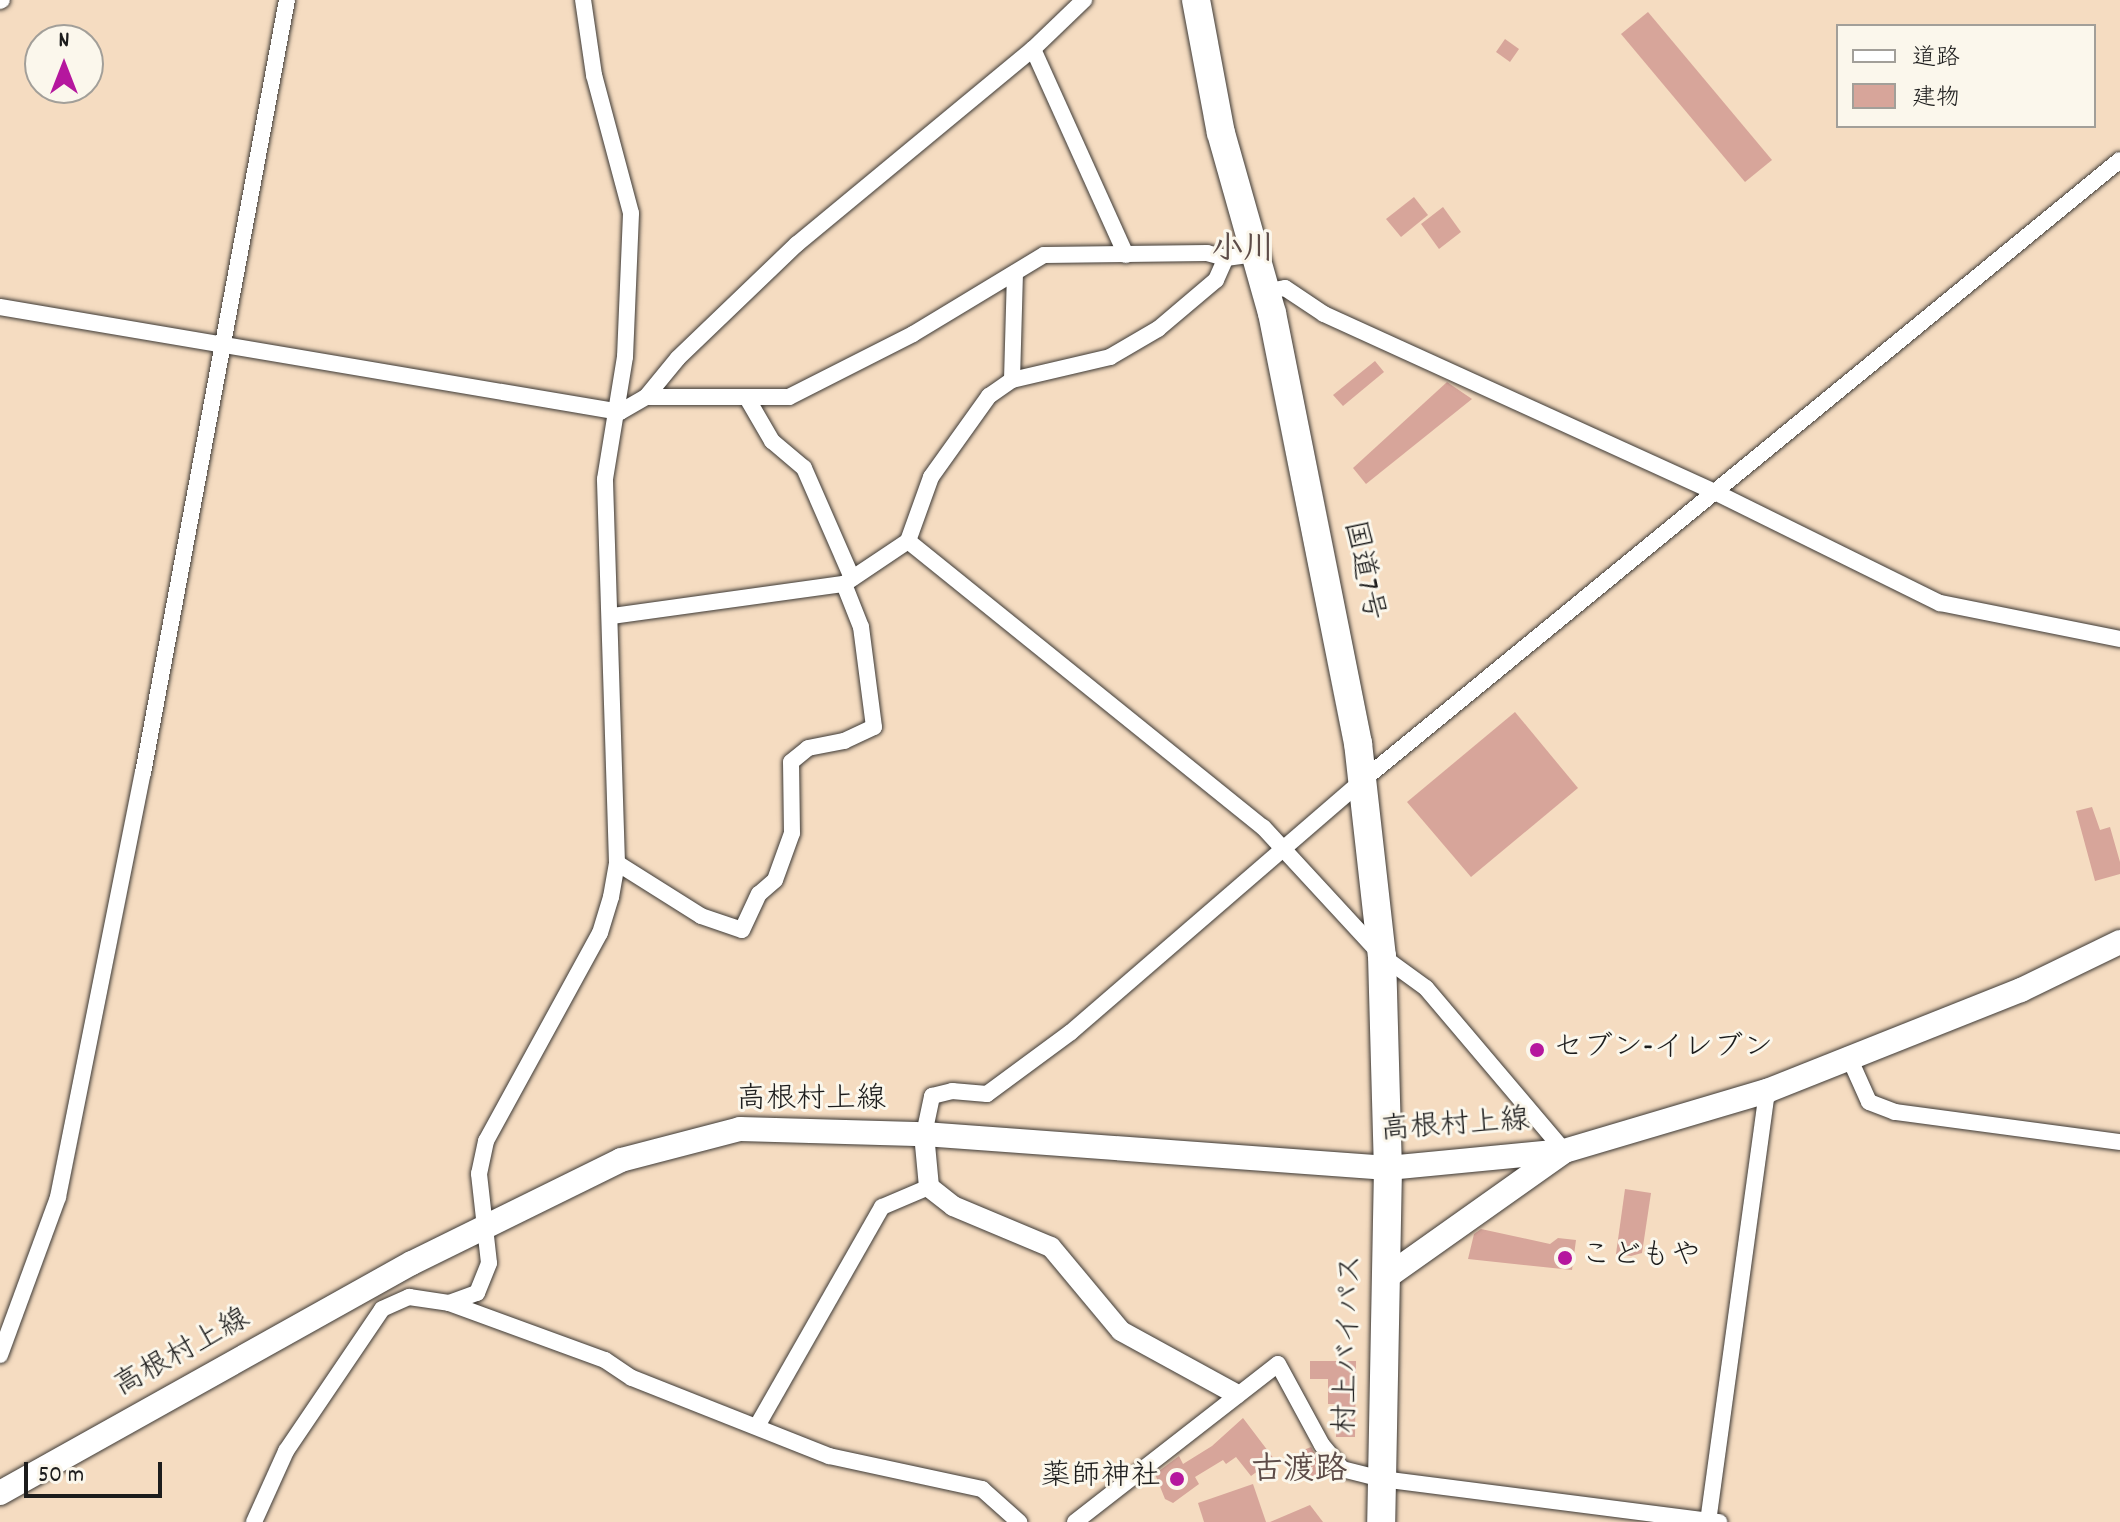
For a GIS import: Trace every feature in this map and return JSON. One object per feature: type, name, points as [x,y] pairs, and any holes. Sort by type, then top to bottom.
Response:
[{"type":"highway","name":"国道7号","points":[[1196,0],[1221,133],[1264,292],[1344,654],[1363,780],[1382,956],[1388,1168]]},
{"type":"highway","name":"村上バイパス","points":[[1381,1522],[1388,1168]]},
{"type":"main road","name":"高根村上線","points":[[0,1493],[483,1228],[621,1160],[740,1129],[924,1134],[1388,1168],[1564,1151],[1767,1091],[1848,1055],[2021,990],[2120,942]]},
{"type":"main road","name":"高根村上線","points":[[1388,1276],[1564,1151]]},
{"type":"street","points":[[0,1355],[58,1197],[143,773],[287,0]]},
{"type":"street","points":[[449,1303],[477,1293],[489,1263],[479,1174],[486,1141],[600,933],[617,863],[612,616],[605,479],[620,412],[631,213],[594,75],[583,0]]},
{"type":"street","points":[[0,307],[220,348],[620,412],[646,397],[678,358],[797,244],[1033,49],[1084,0]]},
{"type":"street","points":[[1033,49],[1126,255]]},
{"type":"street","points":[[1236,1394],[1121,1331],[1051,1247],[953,1206],[929,1187],[924,1134],[932,1096],[952,1091],[987,1094],[1071,1032],[1363,780],[2120,160]]},
{"type":"street","points":[[646,397],[789,397],[1044,255],[1207,253],[1226,258],[1255,254]]},
{"type":"street","points":[[612,616],[848,581],[908,541],[931,477],[989,396],[1012,380],[1110,357],[1158,329],[1216,280],[1226,258]]},
{"type":"street","points":[[1012,380],[1015,273]]},
{"type":"street","points":[[1264,292],[1285,288],[1324,314],[1715,492],[1940,603],[2120,639]]},
{"type":"street","points":[[617,863],[723,928],[742,930],[759,894],[775,880],[792,833],[791,762],[808,748],[844,741],[874,727],[861,627],[848,581],[804,468],[772,441],[747,398]]},
{"type":"street","points":[[908,541],[1178,755],[1284,848],[1382,956],[1426,988],[1564,1151]]},
{"type":"street","points":[[1848,1055],[1869,1102],[1895,1112],[2120,1142]]},
{"type":"street","points":[[1075,1522],[1278,1364],[1322,1445],[1342,1469],[1382,1479],[1712,1521],[1767,1091]]},
{"type":"street","points":[[757,1426],[882,1207],[929,1187]]},
{"type":"street","points":[[254,1522],[286,1451],[382,1309],[409,1297],[449,1303],[605,1360],[632,1378],[829,1456],[982,1489],[1019,1522]]},
{"type":"building","points":[[1648,12],[1772,160],[1745,182],[1621,34]]},
{"type":"building","points":[[1505,39],[1519,49],[1510,62],[1496,52]]},
{"type":"building","points":[[1414,197],[1428,215],[1401,237],[1386,219]]},
{"type":"building","points":[[1443,207],[1461,232],[1439,249],[1421,224]]},
{"type":"building","points":[[1375,361],[1384,372],[1343,406],[1333,395]]},
{"type":"building","points":[[1447,382],[1472,399],[1366,484],[1353,468]]},
{"type":"building","points":[[1515,712],[1578,788],[1471,877],[1407,802]]},
{"type":"building","points":[[2092,807],[2100,830],[2110,827],[2120,862],[2120,874],[2095,881],[2076,811]]},
{"type":"building","points":[[1625,1189],[1651,1193],[1642,1253],[1631,1256],[1616,1254]]},
{"type":"building","points":[[1481,1229],[1550,1244],[1558,1238],[1576,1240],[1572,1270],[1468,1259],[1474,1234]]},
{"type":"building","points":[[1310,1361],[1356,1361],[1355,1437],[1336,1437],[1337,1404],[1328,1404],[1328,1379],[1310,1379]]},
{"type":"building","points":[[1243,1418],[1274,1459],[1251,1476],[1236,1457],[1226,1464],[1223,1460],[1195,1477],[1199,1484],[1173,1503],[1165,1499],[1155,1474],[1179,1456],[1183,1464],[1212,1446]]},
{"type":"building","points":[[1311,1447],[1328,1477],[1311,1483],[1301,1451]]},
{"type":"building","points":[[1253,1484],[1266,1522],[1204,1522],[1198,1503]]},
{"type":"building","points":[[1310,1505],[1323,1522],[1270,1522]]},
{"type":"place","name":"セブン-イレブン","points":[[1537,1050]]},
{"type":"place","name":"こどもや","points":[[1565,1258]]},
{"type":"place","name":"薬師神社","points":[[1177,1479]]},
{"type":"district","name":"小川","points":[[1243,252]]},
{"type":"district","name":"古渡路","points":[[1299,1472]]}]
